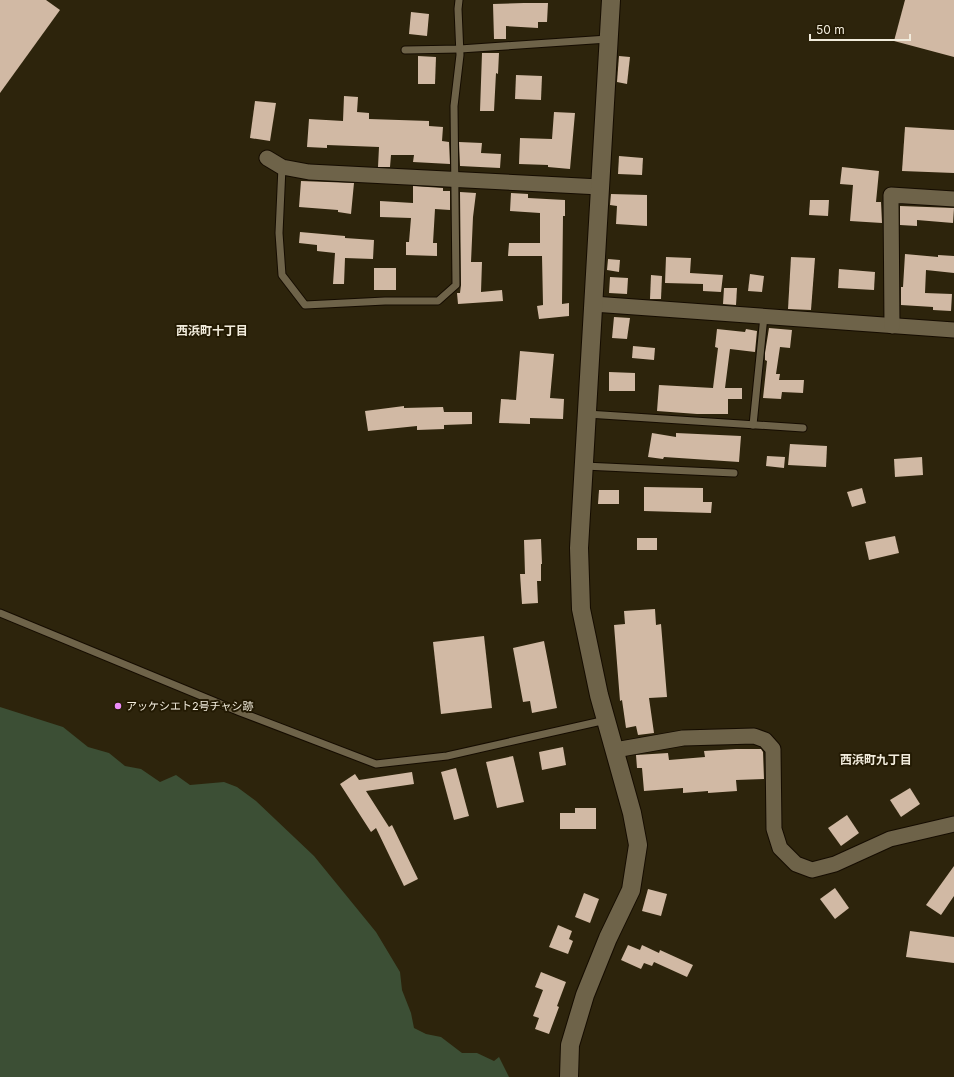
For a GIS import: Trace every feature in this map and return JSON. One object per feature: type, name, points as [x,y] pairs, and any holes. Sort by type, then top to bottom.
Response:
[{"type":"street","points":[[569,1077],[570,1045],[585,995],[608,938],[631,890],[638,845],[632,813],[599,694],[581,609],[579,548],[611,0]]},
{"type":"street","points":[[267,158],[282,167],[310,172],[600,187]]},
{"type":"street","points":[[892,326],[891,195],[954,199]]},
{"type":"street","points":[[593,304],[954,330]]},
{"type":"street","points":[[615,750],[683,738],[754,736],[765,740],[773,749],[774,828],[780,848],[796,864],[812,870],[835,864],[890,839],[954,824]]},
{"type":"lane","points":[[282,167],[279,233],[282,275],[305,305],[385,301],[438,301],[456,285],[454,106],[460,49],[459,0]]},
{"type":"lane","points":[[405,50],[460,49],[608,39]]},
{"type":"lane","points":[[754,425],[764,316]]},
{"type":"lane","points":[[587,414],[803,428]]},
{"type":"lane","points":[[584,466],[734,473]]},
{"type":"lane","points":[[0,613],[240,712],[376,764],[447,756],[606,720]]},
{"type":"shaded area","points":[[0,707],[63,727],[88,747],[109,753],[125,766],[141,769],[160,782],[176,775],[190,785],[224,782],[237,787],[256,801],[314,856],[376,932],[400,972],[402,990],[411,1013],[414,1028],[426,1034],[441,1037],[462,1053],[477,1053],[494,1061],[499,1057],[509,1077],[0,1077]]},
{"type":"building","points":[[0,0],[46,0],[60,10],[0,93]]},
{"type":"building","points":[[905,0],[954,0],[954,57],[894,41]]},
{"type":"building","points":[[548,3],[547,22],[538,22],[538,28],[506,26],[506,39],[494,39],[493,4]]},
{"type":"building","points":[[411,12],[429,14],[427,36],[409,34]]},
{"type":"building","points":[[482,53],[499,53],[498,74],[496,73],[494,111],[480,111]]},
{"type":"building","points":[[418,56],[436,57],[435,84],[418,84]]},
{"type":"building","points":[[619,56],[630,57],[627,84],[617,82]]},
{"type":"building","points":[[516,75],[542,76],[541,100],[515,99]]},
{"type":"building","points":[[344,96],[358,97],[357,112],[369,113],[369,119],[429,121],[429,126],[443,127],[442,141],[449,142],[450,164],[413,162],[414,155],[391,155],[390,167],[378,167],[379,147],[327,145],[327,148],[307,147],[309,119],[343,121]]},
{"type":"building","points":[[255,101],[276,103],[270,141],[250,138]]},
{"type":"building","points":[[554,112],[575,113],[570,169],[548,167],[548,165],[519,164],[520,138],[552,139]]},
{"type":"building","points":[[905,127],[954,130],[954,173],[902,171]]},
{"type":"building","points":[[459,142],[482,143],[481,153],[501,154],[500,168],[460,166]]},
{"type":"building","points":[[619,156],[643,158],[642,175],[618,174]]},
{"type":"building","points":[[842,167],[879,171],[876,202],[881,202],[882,223],[850,221],[853,185],[840,184]]},
{"type":"building","points":[[301,181],[354,183],[351,214],[338,212],[338,210],[299,207]]},
{"type":"building","points":[[413,186],[443,188],[443,191],[450,191],[450,210],[435,209],[433,243],[437,243],[437,256],[406,255],[406,242],[409,242],[411,218],[380,217],[380,201],[413,203]]},
{"type":"building","points":[[460,192],[476,193],[473,217],[471,262],[482,262],[481,292],[502,290],[503,301],[458,304],[457,293],[460,293],[461,285]]},
{"type":"building","points":[[511,193],[528,194],[528,198],[565,200],[565,216],[563,216],[562,304],[569,303],[569,316],[539,319],[537,306],[543,305],[542,256],[508,256],[509,243],[540,243],[540,213],[510,211]]},
{"type":"building","points":[[611,194],[647,195],[647,226],[616,224],[617,206],[610,205]]},
{"type":"building","points":[[810,200],[829,200],[828,216],[809,215]]},
{"type":"building","points":[[900,206],[954,208],[953,223],[917,220],[917,226],[900,225]]},
{"type":"building","points":[[300,232],[374,240],[373,259],[345,258],[344,284],[333,284],[335,253],[317,251],[317,245],[299,243]]},
{"type":"building","points":[[905,254],[938,257],[938,255],[954,256],[954,273],[926,270],[925,293],[952,294],[951,311],[933,310],[933,307],[901,305],[901,287],[903,287]]},
{"type":"building","points":[[666,257],[691,258],[690,273],[723,275],[721,292],[703,291],[703,284],[665,283]]},
{"type":"building","points":[[791,257],[815,258],[811,310],[788,309]]},
{"type":"building","points":[[608,259],[620,260],[619,272],[607,270]]},
{"type":"building","points":[[374,268],[396,268],[396,290],[374,290]]},
{"type":"building","points":[[839,269],[875,272],[874,290],[838,288]]},
{"type":"building","points":[[750,274],[764,276],[762,292],[748,291]]},
{"type":"building","points":[[651,275],[662,276],[661,299],[650,299]]},
{"type":"building","points":[[610,277],[628,278],[627,294],[609,293]]},
{"type":"building","points":[[724,288],[737,288],[736,305],[723,304]]},
{"type":"building","points":[[614,317],[630,318],[627,339],[612,338]]},
{"type":"building","points":[[769,328],[792,330],[790,348],[780,347],[776,374],[780,374],[779,380],[804,380],[803,393],[782,392],[781,399],[763,398],[767,361],[765,360],[765,353]]},
{"type":"building","points":[[717,329],[745,332],[746,329],[757,331],[755,352],[730,349],[725,388],[742,388],[742,399],[728,399],[728,414],[697,414],[657,411],[659,385],[713,388],[718,348],[715,347]]},
{"type":"building","points":[[633,346],[655,348],[654,360],[632,358]]},
{"type":"building","points":[[520,351],[554,354],[550,398],[564,399],[563,419],[530,418],[530,424],[499,423],[501,399],[516,400]]},
{"type":"building","points":[[609,372],[635,373],[635,391],[609,391]]},
{"type":"building","points":[[404,406],[404,408],[443,407],[444,412],[472,412],[472,424],[444,425],[444,429],[417,430],[417,426],[368,431],[365,411]]},
{"type":"building","points":[[652,433],[676,437],[676,433],[741,436],[739,462],[648,457]]},
{"type":"building","points":[[790,444],[827,446],[826,467],[788,465]]},
{"type":"building","points":[[767,456],[785,457],[784,468],[766,466]]},
{"type":"building","points":[[922,457],[923,475],[895,477],[894,459]]},
{"type":"building","points":[[644,487],[703,488],[703,502],[712,502],[711,513],[644,511]]},
{"type":"building","points":[[862,488],[866,503],[852,507],[847,492]]},
{"type":"building","points":[[599,490],[619,490],[619,504],[598,504]]},
{"type":"building","points":[[895,536],[899,553],[869,560],[865,542]]},
{"type":"building","points":[[637,538],[657,538],[657,550],[637,550]]},
{"type":"building","points":[[541,539],[542,564],[541,581],[537,581],[538,603],[522,604],[520,574],[525,574],[524,540]]},
{"type":"building","points":[[655,609],[656,625],[661,624],[667,697],[649,698],[654,733],[638,735],[636,726],[626,728],[622,700],[620,701],[614,625],[625,624],[624,611]]},
{"type":"building","points":[[484,636],[492,708],[441,714],[433,642]]},
{"type":"building","points":[[544,641],[557,708],[532,713],[530,701],[523,702],[513,648]]},
{"type":"building","points":[[563,747],[566,765],[542,770],[539,752]]},
{"type":"building","points":[[761,749],[763,752],[764,779],[736,780],[737,791],[683,793],[683,788],[644,791],[642,768],[637,768],[636,755],[668,753],[669,760],[705,757],[704,751]]},
{"type":"building","points":[[513,756],[524,802],[497,808],[486,762]]},
{"type":"building","points":[[456,768],[469,816],[454,820],[441,772]]},
{"type":"building","points":[[412,772],[414,784],[366,791],[389,827],[392,825],[418,879],[404,886],[376,828],[371,832],[340,784],[355,774],[359,780]]},
{"type":"building","points":[[910,788],[920,804],[901,817],[890,800]]},
{"type":"building","points":[[575,808],[596,808],[596,829],[560,829],[560,813],[575,813]]},
{"type":"building","points":[[847,815],[859,833],[841,846],[828,828]]},
{"type":"building","points":[[954,866],[954,896],[941,915],[926,905]]},
{"type":"building","points":[[835,888],[849,908],[835,919],[820,899]]},
{"type":"building","points":[[648,889],[667,894],[661,916],[642,911]]},
{"type":"building","points":[[584,893],[599,899],[590,923],[575,917]]},
{"type":"building","points":[[558,925],[572,931],[569,939],[573,941],[568,954],[549,947]]},
{"type":"building","points":[[910,931],[954,937],[954,963],[906,957]]},
{"type":"building","points":[[628,945],[640,950],[642,945],[659,953],[660,950],[693,965],[687,977],[654,962],[652,966],[644,963],[641,969],[621,960]]},
{"type":"building","points":[[541,972],[566,982],[549,1034],[535,1029],[539,1018],[533,1016],[543,990],[535,987]]},
{"type":"place","name":"アッケシエト2号チャシ跡","points":[[118,706]]},
{"type":"district","name":"西浜町十丁目","points":[[212,330]]},
{"type":"district","name":"西浜町九丁目","points":[[876,759]]}]
